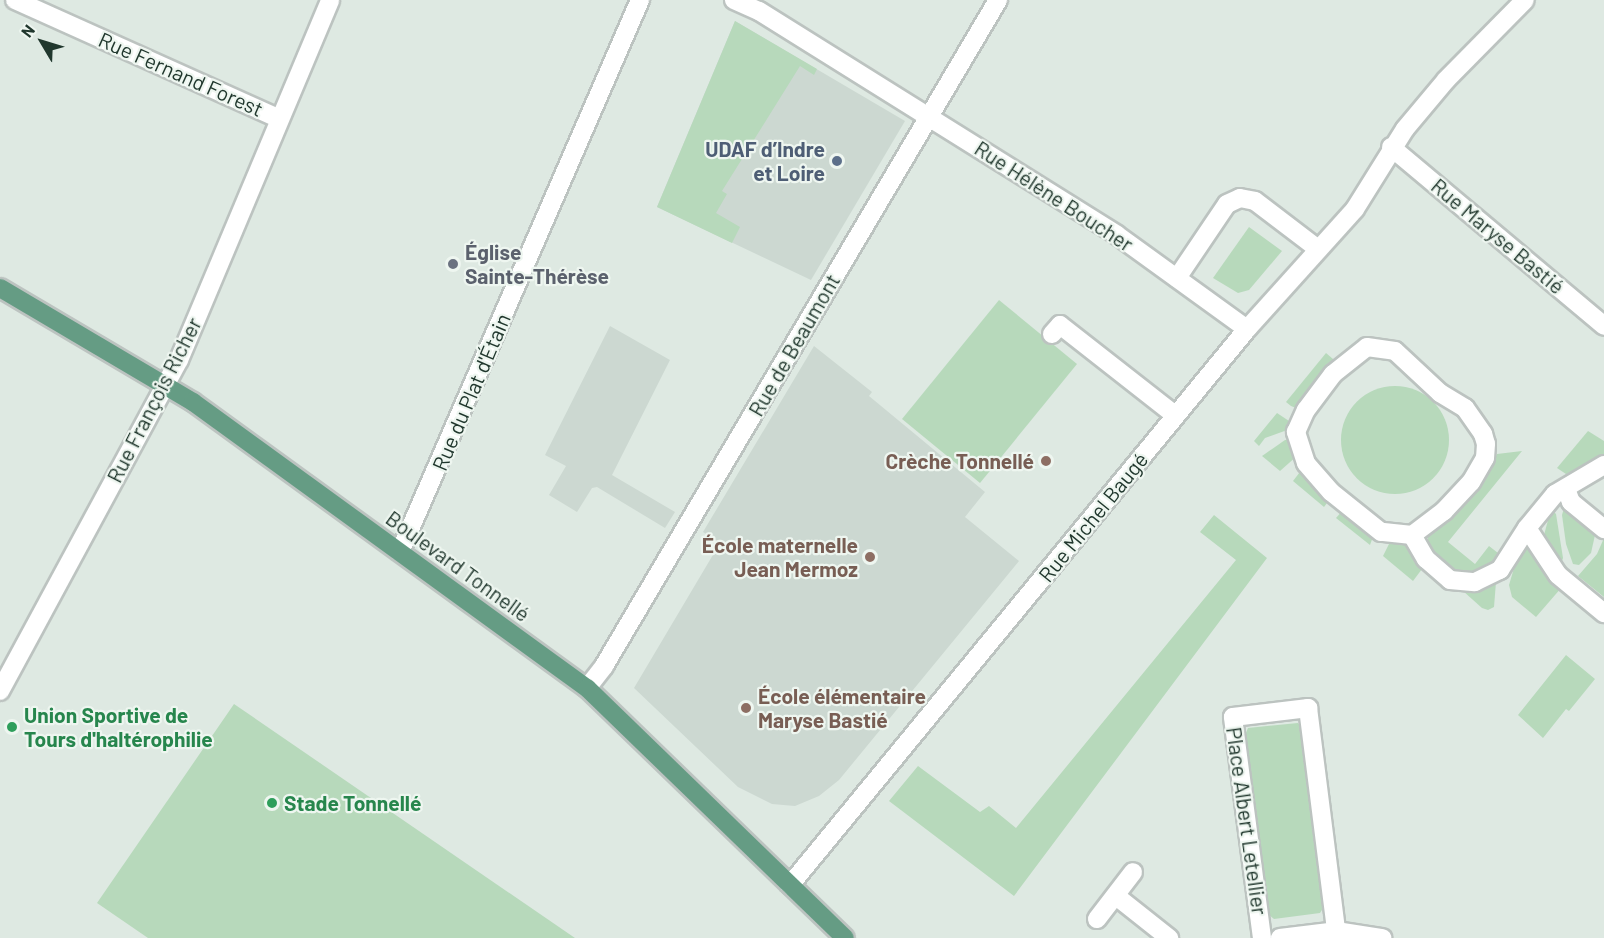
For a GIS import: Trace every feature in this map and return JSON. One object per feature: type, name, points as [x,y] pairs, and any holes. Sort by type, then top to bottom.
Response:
[{"type":"main road","name":"Boulevard Tonnellé","points":[[0,288],[165,385],[587,688],[845,938]]},
{"type":"street","name":"Rue Fernand Forest","points":[[15,0],[280,119]]},
{"type":"street","name":"Rue François Richer","points":[[0,691],[179,360],[330,0]]},
{"type":"street","name":"Rue du Plat d'Étain","points":[[400,552],[640,0]]},
{"type":"street","name":"Rue Hélène Boucher","points":[[734,0],[759,11],[1117,235],[1247,329]]},
{"type":"street","name":"Rue de Beaumont","points":[[587,688],[604,666],[998,0]]},
{"type":"street","name":"Rue Michel Baugé","points":[[790,885],[1247,329],[1355,209],[1391,147],[1446,80],[1525,0]]},
{"type":"street","name":"Rue Maryse Bastié","points":[[1391,147],[1604,326]]},
{"type":"street","points":[[1177,278],[1227,204],[1240,198],[1255,201],[1318,249]]},
{"type":"street","points":[[1052,334],[1060,326],[1176,416]]},
{"type":"street","points":[[1367,348],[1395,351],[1440,393],[1465,408],[1483,434],[1486,444],[1485,458],[1471,482],[1444,511],[1412,535],[1381,532],[1331,492],[1306,463],[1296,432],[1306,410],[1333,374],[1367,348]]},
{"type":"street","points":[[1412,535],[1426,559],[1450,580],[1475,582],[1500,570],[1527,528],[1555,494],[1604,465]]},
{"type":"street","points":[[1566,489],[1571,502],[1604,529]]},
{"type":"street","points":[[1527,528],[1558,575],[1604,613]]},
{"type":"street","name":"Place Albert Letellier","points":[[1262,938],[1233,717],[1308,708],[1336,931]]},
{"type":"street","points":[[1097,919],[1133,872]]},
{"type":"street","points":[[1116,896],[1169,938]]},
{"type":"street","points":[[1280,938],[1336,931],[1382,938]]},
{"type":"shaded area","points":[[735,21],[905,121],[811,280],[657,207]]},
{"type":"shaded area","points":[[610,326],[670,360],[612,475],[675,512],[665,528],[597,487],[592,488],[577,512],[549,495],[566,466],[545,455]]},
{"type":"shaded area","points":[[814,346],[872,392],[869,396],[985,492],[965,517],[1019,561],[839,780],[819,796],[795,806],[772,804],[738,787],[634,688],[720,543],[703,532]]},
{"type":"green space","points":[[735,21],[817,69],[814,75],[800,66],[722,191],[727,194],[716,213],[740,227],[732,243],[657,207]]},
{"type":"green space","points":[[1249,227],[1282,251],[1249,290],[1238,293],[1213,278]]},
{"type":"green space","points":[[999,300],[1077,364],[980,483],[902,419]]},
{"type":"green space","points":[[1326,353],[1333,359],[1334,364],[1301,410],[1291,406],[1286,402]]},
{"type":"green space","points":[[1395,386],[1416,390],[1433,402],[1445,419],[1449,440],[1445,461],[1433,478],[1416,490],[1395,494],[1374,490],[1357,478],[1345,461],[1341,440],[1345,419],[1357,402],[1374,390]]},
{"type":"green space","points":[[1277,413],[1289,421],[1290,429],[1265,438],[1259,446],[1254,441]]},
{"type":"green space","points":[[1588,431],[1604,441],[1604,454],[1577,474],[1566,474],[1557,468]]},
{"type":"green space","points":[[1285,440],[1290,440],[1298,455],[1280,471],[1262,456]]},
{"type":"green space","points":[[1522,451],[1448,542],[1475,564],[1489,546],[1498,553],[1499,558],[1476,575],[1451,574],[1428,548],[1428,536],[1487,470],[1497,454]]},
{"type":"green space","points":[[1303,468],[1330,499],[1324,507],[1293,481]]},
{"type":"green space","points":[[1565,505],[1592,529],[1595,535],[1591,553],[1579,565],[1573,564],[1566,544],[1562,515]]},
{"type":"green space","points":[[1344,509],[1375,531],[1370,545],[1336,518]]},
{"type":"green space","points":[[1551,509],[1556,514],[1563,558],[1561,564],[1546,544],[1544,535]]},
{"type":"green space","points":[[1214,515],[1267,558],[1014,896],[889,801],[918,766],[980,812],[989,806],[1016,828],[1236,560],[1200,532]]},
{"type":"green space","points":[[1392,538],[1401,539],[1420,558],[1422,569],[1413,581],[1383,556]]},
{"type":"green space","points":[[1604,538],[1604,597],[1578,576],[1597,554]]},
{"type":"green space","points":[[1526,544],[1532,546],[1562,587],[1536,617],[1512,597],[1509,585],[1520,548]]},
{"type":"green space","points":[[1496,582],[1494,607],[1488,610],[1482,608],[1463,591]]},
{"type":"green space","points":[[1566,655],[1595,679],[1569,711],[1566,709],[1543,738],[1518,715]]},
{"type":"green space","name":"Stade Tonnellé","points":[[234,704],[575,938],[148,938],[97,903]]},
{"type":"green space","points":[[1298,723],[1302,727],[1325,905],[1320,913],[1274,919],[1268,914],[1245,735],[1248,728]]},
{"type":"place","name":"UDAF d’Indre et Loire","points":[[837,161]]},
{"type":"place","name":"Église Sainte-Thérèse","points":[[453,264]]},
{"type":"place","name":"Crèche Tonnellé","points":[[1046,461]]},
{"type":"place","name":"École maternelle Jean Mermoz","points":[[870,557]]},
{"type":"place","name":"École élémentaire Maryse Bastié","points":[[746,708]]},
{"type":"place","name":"Union Sportive de Tours d'haltérophilie","points":[[12,727]]},
{"type":"place","name":"Stade Tonnellé","points":[[272,803]]}]
